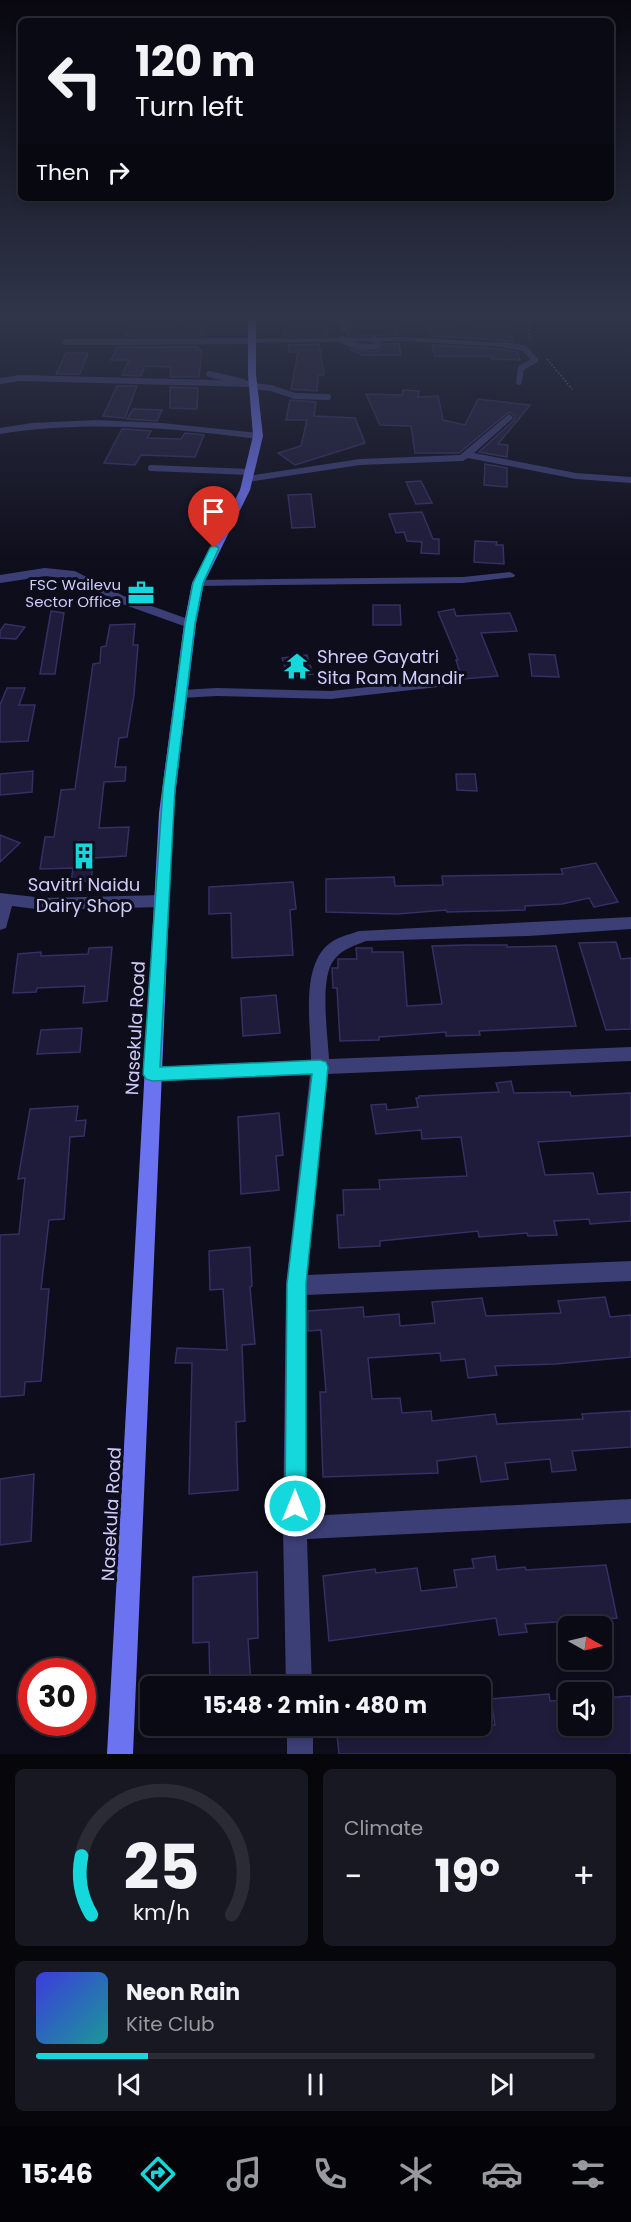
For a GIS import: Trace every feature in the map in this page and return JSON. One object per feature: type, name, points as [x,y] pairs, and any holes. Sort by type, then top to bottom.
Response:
[{"type":"main road","name":"Nasekula Road","points":[[120,1754],[166,813],[190,624],[198,583],[249,475],[258,436],[255,401]]},
{"type":"street","points":[[249,475],[360,462],[456,459],[467,455],[508,417]]},
{"type":"street","points":[[0,431],[46,423],[86,423],[155,426],[258,436]]},
{"type":"street","points":[[467,455],[587,478],[631,480]]},
{"type":"street","points":[[198,583],[463,580],[510,575]]},
{"type":"street","points":[[181,694],[217,692],[330,696],[452,682]]},
{"type":"street","points":[[0,924],[3,900],[44,904],[162,901]]},
{"type":"street","points":[[299,1676],[295,1528],[296,1284],[320,1067],[318,976],[329,954],[351,939],[373,934],[528,930],[631,923]]},
{"type":"street","points":[[152,1074],[631,1054]]},
{"type":"street","points":[[296,1284],[631,1271]]},
{"type":"street","points":[[295,1528],[631,1511]]},
{"type":"street","points":[[300,1736],[300,1754]]},
{"type":"lane","points":[[151,468],[249,475]]},
{"type":"lane","points":[[0,579],[45,572],[74,575],[123,600],[190,624]]},
{"type":"building","points":[[110,401],[131,401],[125,418],[103,416]]},
{"type":"building","points":[[170,401],[197,401],[197,409],[170,408]]},
{"type":"building","points":[[290,401],[316,402],[314,416],[355,418],[365,443],[295,465],[278,453],[301,446],[307,420],[286,420]]},
{"type":"building","points":[[369,401],[439,401],[443,420],[465,425],[477,401],[530,405],[498,444],[508,445],[507,457],[479,452],[514,420],[515,416],[509,412],[459,453],[415,453],[411,426],[380,425]]},
{"type":"building","points":[[133,409],[162,410],[157,421],[127,419]]},
{"type":"building","points":[[122,429],[151,431],[147,438],[181,439],[185,433],[204,435],[195,457],[141,455],[135,465],[104,463]]},
{"type":"building","points":[[485,464],[507,468],[507,487],[484,485]]},
{"type":"building","points":[[421,481],[432,503],[416,504],[406,482]]},
{"type":"building","points":[[311,494],[315,527],[292,528],[288,495]]},
{"type":"building","points":[[422,512],[433,539],[439,539],[439,554],[421,553],[422,542],[407,541],[404,532],[396,533],[389,514]]},
{"type":"building","points":[[475,541],[497,542],[496,545],[503,545],[504,564],[474,562]]},
{"type":"building","points":[[373,605],[400,605],[401,625],[373,625]]},
{"type":"building","points":[[454,609],[456,616],[510,613],[517,631],[481,633],[498,676],[462,679],[456,660],[458,660],[438,612]]},
{"type":"building","points":[[51,611],[64,613],[55,674],[40,674]]},
{"type":"building","points":[[5,624],[25,627],[16,639],[0,638],[0,631]]},
{"type":"building","points":[[135,624],[133,645],[138,645],[134,695],[127,737],[119,738],[115,767],[126,767],[125,781],[104,782],[99,828],[129,827],[126,856],[94,858],[91,881],[71,882],[73,868],[40,869],[45,837],[54,837],[61,790],[75,789],[93,664],[100,663],[101,647],[106,646],[110,625]]},
{"type":"building","points":[[529,654],[555,655],[559,677],[532,676]]},
{"type":"building","name":"Shree Gayatri Sita Ram Mandir","points":[[307,655],[313,674],[288,677],[282,658]]},
{"type":"building","points":[[7,688],[25,688],[19,705],[35,705],[28,741],[0,742],[0,705]]},
{"type":"building","points":[[33,771],[32,792],[0,795],[0,774]]},
{"type":"building","points":[[456,774],[475,774],[477,791],[457,790]]},
{"type":"building","points":[[0,835],[20,843],[0,862]]},
{"type":"building","points":[[596,863],[618,902],[594,907],[589,898],[562,904],[525,906],[525,910],[447,912],[446,910],[397,914],[326,912],[326,879],[394,877],[395,886],[443,885],[442,876],[563,874],[561,869]]},
{"type":"building","points":[[293,882],[296,909],[290,910],[293,955],[232,958],[231,913],[209,914],[209,887]]},
{"type":"building","points":[[616,942],[621,959],[631,958],[631,1029],[606,1030],[579,943]]},
{"type":"building","points":[[432,946],[556,946],[576,1026],[479,1031],[480,1035],[446,1036],[446,1032],[379,1037],[379,1040],[340,1041],[337,988],[333,988],[332,968],[338,968],[338,959],[357,959],[356,948],[372,948],[372,952],[403,952],[407,1006],[442,1004]]},
{"type":"building","points":[[112,947],[107,1001],[83,1003],[85,986],[37,988],[36,992],[13,993],[18,954],[41,952],[41,956],[88,954],[89,948]]},
{"type":"building","points":[[276,995],[280,1033],[243,1036],[241,998]]},
{"type":"building","points":[[82,1028],[80,1052],[37,1054],[41,1030]]},
{"type":"building","points":[[511,1081],[514,1093],[570,1092],[571,1096],[631,1093],[631,1136],[538,1142],[545,1175],[593,1173],[598,1194],[631,1192],[631,1221],[590,1224],[589,1219],[554,1221],[557,1235],[528,1236],[527,1233],[479,1237],[478,1231],[380,1241],[380,1246],[339,1248],[337,1215],[344,1215],[343,1190],[380,1189],[379,1180],[467,1176],[461,1137],[422,1139],[421,1130],[376,1134],[371,1105],[386,1104],[387,1110],[418,1107],[416,1098],[419,1096],[499,1092],[496,1083]]},
{"type":"building","points":[[78,1106],[76,1121],[86,1120],[84,1136],[70,1137],[64,1219],[49,1220],[41,1289],[49,1289],[41,1381],[25,1382],[24,1395],[0,1397],[0,1235],[19,1234],[25,1178],[18,1179],[30,1109]]},
{"type":"building","points":[[279,1113],[283,1155],[276,1156],[279,1190],[241,1194],[238,1117]]},
{"type":"building","points":[[250,1247],[252,1286],[250,1287],[255,1344],[242,1345],[245,1421],[236,1422],[238,1490],[189,1494],[192,1363],[175,1363],[177,1348],[227,1350],[223,1289],[210,1290],[209,1251]]},
{"type":"building","points":[[605,1297],[610,1317],[631,1315],[631,1357],[555,1364],[495,1366],[497,1375],[468,1378],[465,1359],[441,1361],[440,1353],[368,1358],[372,1399],[400,1398],[402,1413],[431,1411],[432,1421],[495,1414],[497,1424],[583,1419],[582,1414],[631,1411],[631,1447],[572,1451],[576,1470],[552,1472],[550,1459],[505,1463],[508,1479],[481,1482],[476,1456],[437,1461],[438,1473],[323,1477],[320,1392],[326,1392],[321,1330],[308,1331],[308,1311],[363,1307],[364,1317],[399,1314],[400,1326],[435,1323],[432,1302],[482,1298],[486,1316],[561,1313],[558,1301]]},
{"type":"building","points":[[34,1474],[31,1541],[0,1545],[0,1479]]},
{"type":"building","points":[[495,1556],[497,1570],[606,1565],[617,1618],[612,1618],[612,1616],[558,1616],[558,1622],[525,1624],[527,1632],[499,1635],[496,1618],[329,1641],[323,1576],[375,1569],[376,1573],[417,1568],[421,1591],[457,1587],[454,1570],[474,1568],[472,1559]]},
{"type":"building","points":[[257,1572],[258,1638],[248,1639],[250,1676],[210,1676],[209,1642],[193,1643],[193,1577]]},
{"type":"building","points":[[549,1694],[550,1701],[558,1701],[558,1736],[612,1736],[612,1697],[631,1696],[631,1754],[339,1754],[337,1736],[491,1736],[491,1725],[495,1725],[491,1699]]},
{"type":"place","name":"FSC Wailevu Sector Office","points":[[141,593]]},
{"type":"place","name":"Shree Gayatri Sita Ram Mandir","points":[[297,666]]},
{"type":"place","name":"Savitri Naidu Dairy Shop","points":[[84,856]]},
{"type":"route","points":[[214,548],[198,583],[190,624],[166,813],[152,1074],[320,1067],[296,1284],[295,1506]]}]
